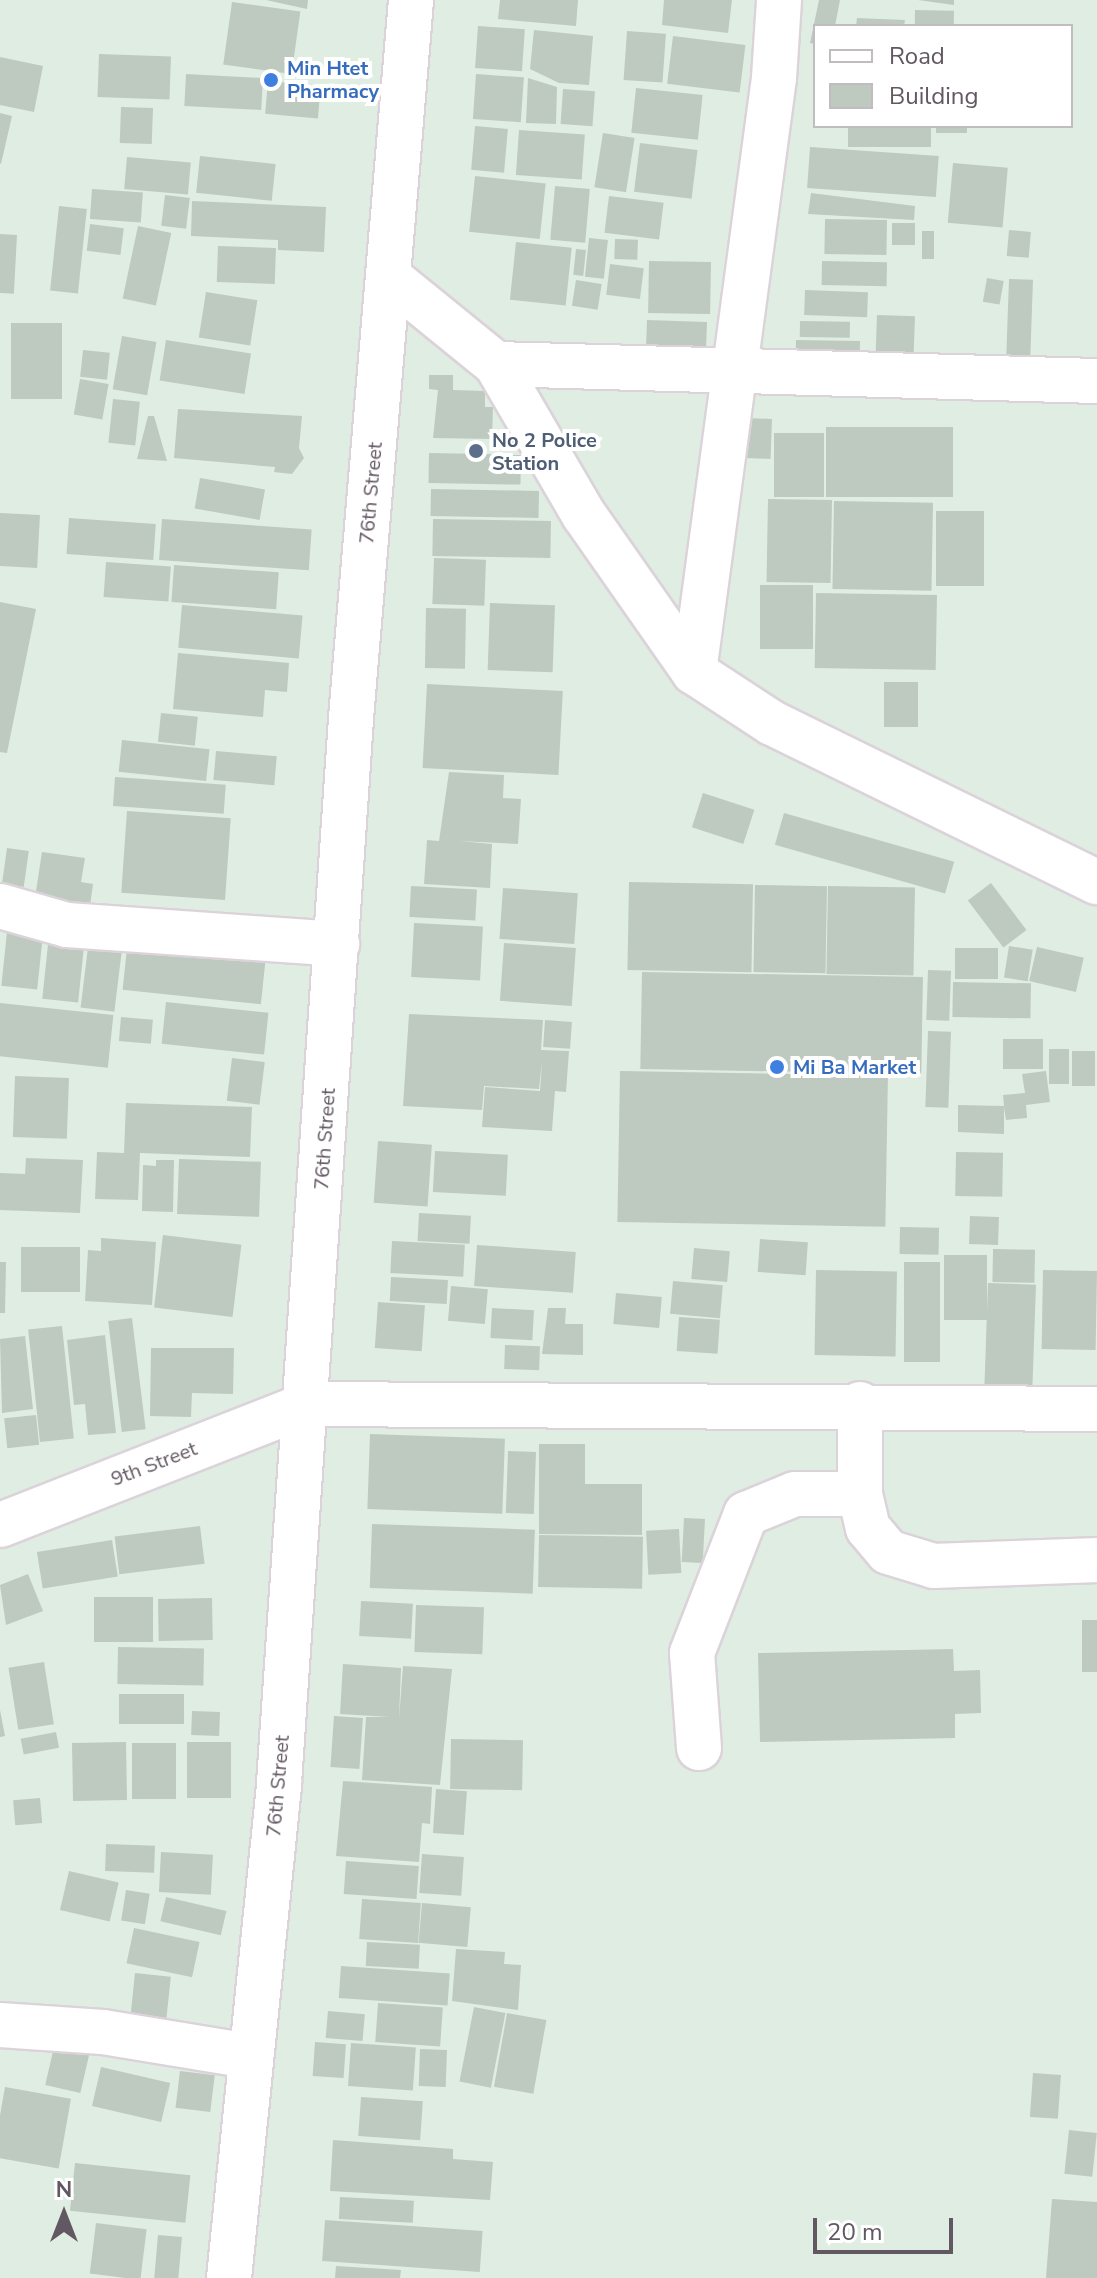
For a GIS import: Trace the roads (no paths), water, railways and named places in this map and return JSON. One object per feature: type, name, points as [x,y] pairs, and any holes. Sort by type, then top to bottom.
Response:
[{"type":"street","name":"76th Street","points":[[229,2278],[249,2056],[279,1783],[308,1404],[351,718],[411,0]]},
{"type":"street","points":[[694,672],[774,78],[779,0]]},
{"type":"street","points":[[390,278],[496,364],[584,515],[694,672],[772,723],[1097,882]]},
{"type":"street","points":[[496,364],[1097,381]]},
{"type":"street","points":[[0,906],[67,925],[337,944]]},
{"type":"street","points":[[308,1404],[860,1404],[1097,1409]]},
{"type":"street","name":"9th Street","points":[[0,1525],[308,1404]]},
{"type":"street","points":[[860,1404],[860,1494],[868,1528],[888,1552],[934,1566],[1097,1560]]},
{"type":"street","points":[[699,1748],[692,1653],[746,1514],[795,1494],[860,1494]]},
{"type":"street","points":[[0,2025],[103,2032],[249,2056]]},
{"type":"place","name":"Min Htet Pharmacy","points":[[271,80]]},
{"type":"place","name":"No 2 Police Station","points":[[476,451]]},
{"type":"place","name":"Mi Ba Market","points":[[777,1067]]}]
